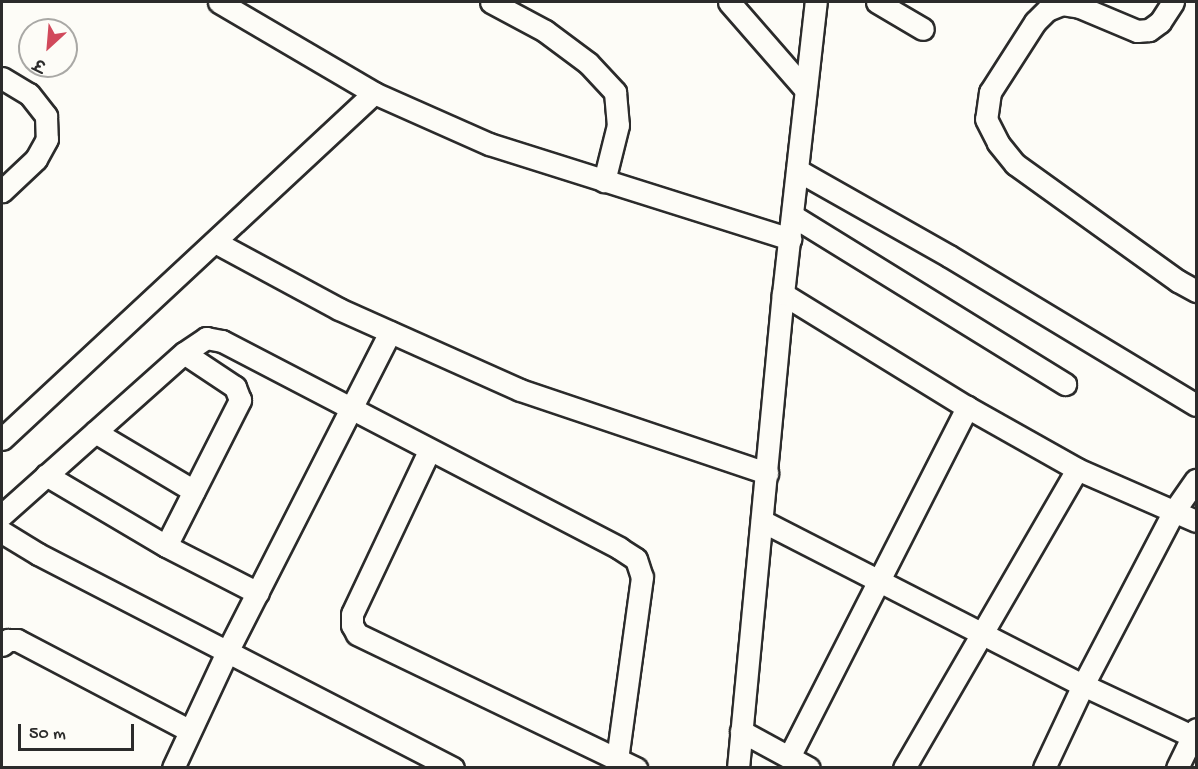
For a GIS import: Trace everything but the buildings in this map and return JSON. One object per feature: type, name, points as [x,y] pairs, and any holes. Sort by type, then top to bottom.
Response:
[{"type":"street","points":[[219,2],[374,93],[489,144],[790,239]]},
{"type":"street","points":[[491,2],[545,31],[588,63],[615,92],[618,125],[604,181]]},
{"type":"street","points":[[729,2],[805,89]]},
{"type":"street","points":[[738,768],[783,294],[816,2]]},
{"type":"street","points":[[877,2],[923,29]]},
{"type":"street","points":[[1173,2],[1160,22],[1149,30],[1137,31],[1080,7],[1062,4],[1047,10],[1035,22],[990,92],[986,119],[998,142],[1015,164],[1178,281],[1197,291]]},
{"type":"street","points":[[2,78],[30,94],[46,116],[47,139],[36,159],[2,191]]},
{"type":"street","points":[[2,439],[374,93]]},
{"type":"street","points":[[797,170],[949,256],[1197,405]]},
{"type":"street","points":[[793,216],[1065,384]]},
{"type":"street","points":[[215,242],[339,309],[520,390],[767,473]]},
{"type":"street","points":[[783,294],[967,406],[1077,469],[1197,521]]},
{"type":"street","points":[[173,768],[227,652],[390,332]]},
{"type":"street","points":[[2,515],[184,353],[206,338],[222,341],[429,451],[619,548],[636,560],[642,577],[617,759]]},
{"type":"street","points":[[165,546],[240,400],[235,387],[184,353]]},
{"type":"street","points":[[789,757],[967,406]]},
{"type":"street","points":[[95,432],[194,491]]},
{"type":"street","points":[[429,451],[352,614],[352,625],[357,634],[636,768]]},
{"type":"street","points":[[904,768],[1077,469]]},
{"type":"street","points":[[46,475],[165,546],[258,593]]},
{"type":"street","points":[[1044,768],[1083,685],[1174,511],[1197,480]]},
{"type":"street","points":[[762,521],[1083,685],[1195,734],[1177,768]]},
{"type":"street","points":[[2,532],[38,554],[453,768]]},
{"type":"street","points":[[2,645],[8,640],[17,640],[190,731]]},
{"type":"street","points":[[741,731],[809,768]]}]
